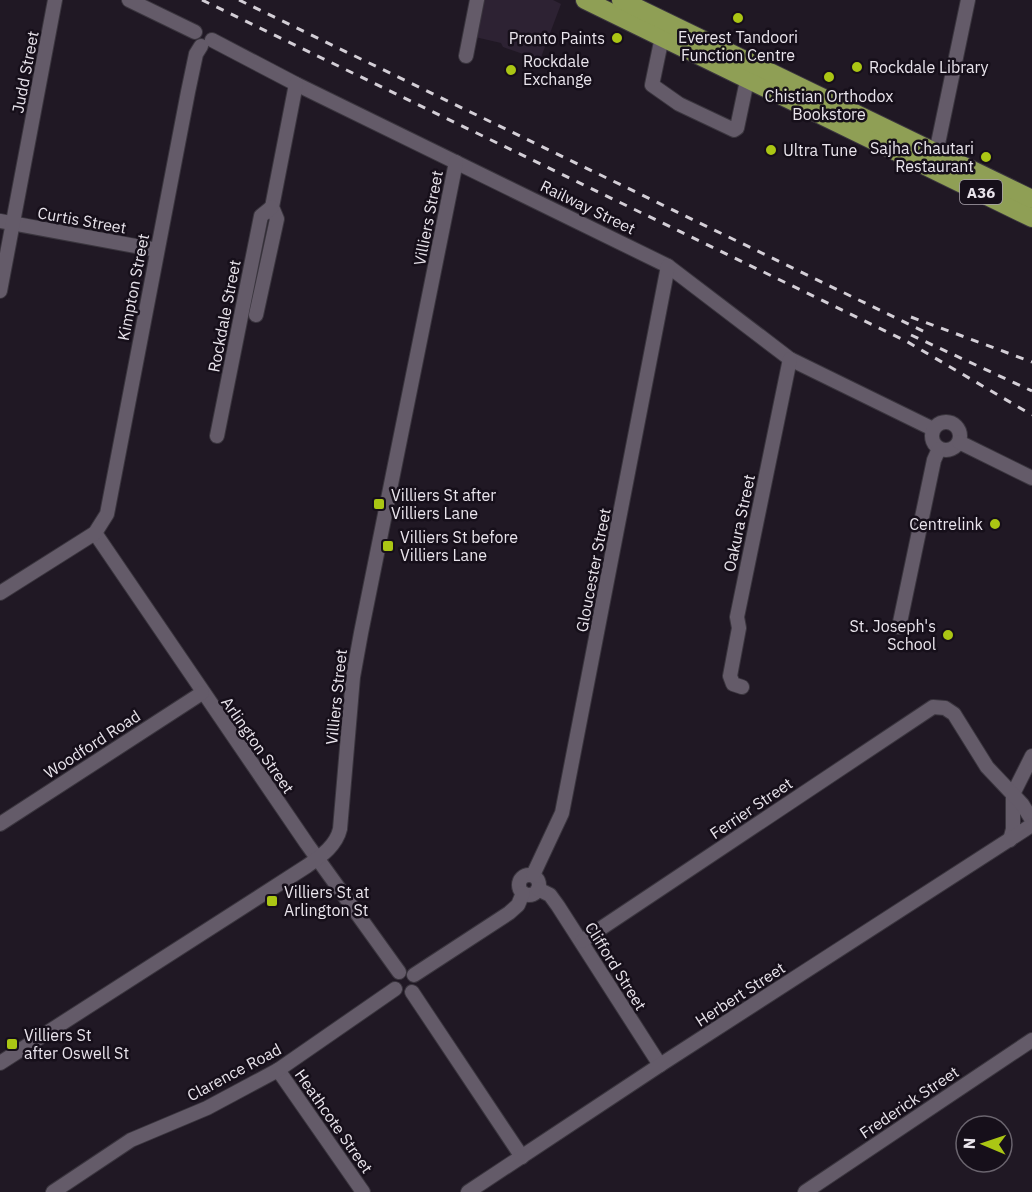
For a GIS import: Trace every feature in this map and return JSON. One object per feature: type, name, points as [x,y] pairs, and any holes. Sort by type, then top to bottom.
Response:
[{"type":"highway","name":"A36","points":[[585,0],[665,30],[933,160],[1032,200]]},
{"type":"highway","name":"A36","points":[[621,0],[665,30]]},
{"type":"highway","name":"A36","points":[[933,160],[1032,218]]},
{"type":"street","name":"Judd Street","points":[[0,291],[7,223],[55,0]]},
{"type":"street","points":[[129,0],[195,32],[194,39],[207,43]]},
{"type":"street","points":[[466,56],[477,0]]},
{"type":"street","points":[[933,160],[968,0]]},
{"type":"street","points":[[665,30],[652,85],[679,105],[734,130],[737,128],[749,71]]},
{"type":"street","name":"Railway Street","points":[[207,43],[296,84],[668,266],[790,359],[933,429]]},
{"type":"street","name":"Kimpton Street","points":[[95,533],[107,514],[196,54],[207,43]]},
{"type":"street","name":"Rockdale Street","points":[[256,315],[277,219],[272,207],[296,84]]},
{"type":"street","name":"Villiers Street","points":[[0,1063],[317,859],[338,838],[353,677],[456,162]]},
{"type":"street","name":"Rockdale Street","points":[[217,436],[261,216],[272,207]]},
{"type":"street","name":"Curtis Street","points":[[7,223],[157,250]]},
{"type":"street","name":"Gloucester Street","points":[[533,875],[562,813],[668,266]]},
{"type":"street","name":"Oakura Street","points":[[742,687],[733,684],[730,679],[739,628],[737,617],[790,359]]},
{"type":"street","points":[[941,422],[955,424],[960,433],[958,442],[948,450],[939,449],[931,438],[933,429],[941,422]]},
{"type":"street","points":[[958,442],[1032,478]]},
{"type":"street","points":[[899,627],[934,460],[939,449]]},
{"type":"street","points":[[0,593],[95,533]]},
{"type":"street","name":"Arlington Street","points":[[95,533],[202,693],[317,859],[399,972]]},
{"type":"street","name":"Woodford Road","points":[[0,824],[202,693]]},
{"type":"street","name":"Ferrier Street","points":[[582,941],[929,709],[941,707],[949,709],[954,714],[987,767],[1013,794]]},
{"type":"street","points":[[1010,840],[1013,829],[1013,794],[1032,756]]},
{"type":"street","points":[[1013,794],[1032,820]]},
{"type":"street","name":"Herbert Street","points":[[468,1192],[1032,825]]},
{"type":"street","points":[[526,874],[533,875],[539,884],[538,889],[534,894],[523,893],[519,887],[520,879],[526,874]]},
{"type":"street","name":"Clifford Street","points":[[538,889],[550,895],[582,941],[602,978],[660,1065]]},
{"type":"street","points":[[414,975],[509,913],[518,905],[523,893]]},
{"type":"street","points":[[407,971],[414,975],[416,984],[412,992],[403,994],[395,988],[393,980],[399,972],[407,971]]},
{"type":"street","name":"Clarence Road","points":[[53,1192],[130,1140],[207,1108],[278,1070],[395,988]]},
{"type":"street","points":[[412,992],[522,1157]]},
{"type":"street","name":"Frederick Street","points":[[805,1192],[1032,1040]]},
{"type":"street","name":"Heathcote Street","points":[[278,1070],[363,1192]]},
{"type":"shaded area","points":[[483,0],[553,0],[561,4],[540,60],[503,47],[501,43],[475,37]]},
{"type":"railway","points":[[202,0],[906,341],[1032,415]]},
{"type":"railway","points":[[239,0],[927,333]]},
{"type":"railway","points":[[911,317],[1032,362]]},
{"type":"railway","points":[[911,335],[1032,391]]},
{"type":"place","name":"Everest Tandoori Function Centre","points":[[738,18]]},
{"type":"place","name":"Pronto Paints","points":[[617,38]]},
{"type":"place","name":"Rockdale Library","points":[[857,67]]},
{"type":"place","name":"Rockdale Exchange","points":[[511,70]]},
{"type":"place","name":"Chistian Orthodox Bookstore","points":[[829,77]]},
{"type":"place","name":"Ultra Tune","points":[[771,150]]},
{"type":"place","name":"Sajha Chautari Restaurant","points":[[986,157]]},
{"type":"place","name":"Villiers St after Villiers Lane","points":[[379,504]]},
{"type":"place","name":"Centrelink","points":[[995,524]]},
{"type":"place","name":"Villiers St before Villiers Lane","points":[[388,546]]},
{"type":"place","name":"St. Joseph's School","points":[[948,635]]},
{"type":"place","name":"Villiers St at Arlington St","points":[[272,901]]},
{"type":"place","name":"Villiers St after Oswell St","points":[[12,1044]]}]
